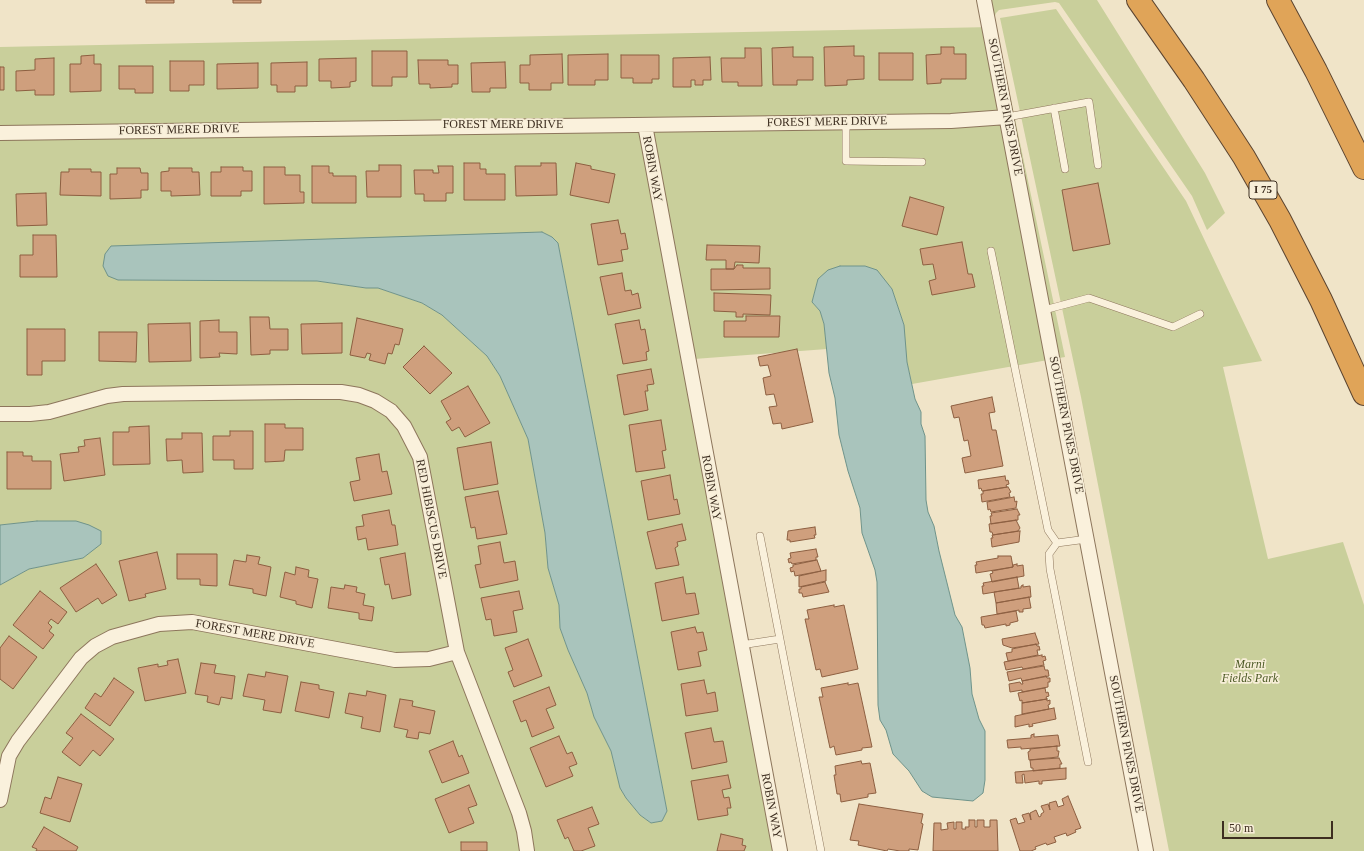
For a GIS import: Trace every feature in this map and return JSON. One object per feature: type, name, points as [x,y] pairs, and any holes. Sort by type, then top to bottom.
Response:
[{"type":"highway","name":"I 75","points":[[1138,0],[1194,80],[1244,157],[1280,220],[1321,300],[1364,394]]},
{"type":"highway","points":[[1278,0],[1316,70],[1364,168]]},
{"type":"street","name":"SOUTHERN PINES DRIVE","points":[[984,0],[1146,851]]},
{"type":"street","name":"FOREST MERE DRIVE","points":[[0,133],[951,121],[1007,117]]},
{"type":"street","name":"ROBIN WAY","points":[[645,124],[780,851]]},
{"type":"street","name":"RED HIBISCUS DRIVE","points":[[0,414],[30,414],[49,412],[107,396],[142,393],[341,392],[359,395],[375,401],[391,411],[404,426],[420,457],[457,652],[518,813],[524,831],[527,851]]},
{"type":"street","name":"FOREST MERE DRIVE","points":[[0,800],[9,756],[71,670],[95,646],[125,633],[159,624],[192,622],[216,625],[395,660],[429,659],[457,652]]},
{"type":"lane","points":[[1007,117],[1089,102],[1098,164]]},
{"type":"lane","points":[[1054,108],[1065,169]]},
{"type":"lane","points":[[846,122],[846,161],[922,162]]},
{"type":"lane","points":[[991,251],[1048,530],[1057,543]]},
{"type":"lane","points":[[1044,310],[1088,298],[1173,327],[1200,314]]},
{"type":"lane","points":[[760,536],[821,851]]},
{"type":"lane","points":[[1087,539],[1057,543],[1049,554],[1050,569],[1088,762]]},
{"type":"lane","points":[[741,645],[780,639]]},
{"type":"green space","points":[[990,0],[1097,0],[1205,173],[1225,213],[1207,230],[1192,196],[1059,3],[1055,2],[999,10],[994,19],[1065,357],[912,384],[904,350],[904,325],[892,289],[865,266],[840,266],[818,279],[812,302],[820,311],[824,324],[827,349],[694,359],[779,851],[0,851],[0,585],[29,569],[83,558],[101,543],[37,521],[0,525],[0,47],[992,27]],"holes":[[[542,232],[552,237],[558,243],[667,811],[662,821],[651,823],[640,815],[620,788],[611,751],[594,717],[587,693],[560,628],[559,605],[548,568],[545,533],[528,439],[500,376],[487,356],[442,315],[422,303],[378,288],[366,288],[317,281],[118,280]]]},
{"type":"green space","name":"Marni Fields Park","points":[[1056,9],[1186,201],[1262,361],[1223,367],[1268,559],[1343,542],[1364,605],[1364,851],[1169,851],[1081,397],[1000,18]]},
{"type":"water","points":[[542,232],[552,237],[558,243],[667,811],[662,821],[651,823],[640,815],[620,788],[611,751],[594,717],[587,693],[568,650],[560,628],[559,605],[548,568],[545,533],[528,439],[500,376],[487,356],[442,315],[422,303],[378,288],[366,288],[317,281],[118,280],[108,276],[103,266],[105,254],[111,246]]},
{"type":"water","points":[[840,266],[865,266],[877,270],[892,289],[904,325],[907,362],[915,399],[921,412],[921,424],[925,436],[926,500],[928,512],[934,526],[955,615],[962,627],[970,668],[972,694],[979,719],[985,731],[985,780],[983,793],[973,801],[932,797],[922,791],[909,771],[893,754],[886,730],[880,720],[878,705],[877,582],[875,570],[862,533],[860,508],[848,471],[839,435],[835,398],[829,373],[824,324],[820,311],[812,302],[818,279],[828,270]]},
{"type":"water","points":[[37,521],[76,521],[89,525],[101,531],[101,544],[83,558],[29,569],[0,585],[0,525]]},
{"type":"building","points":[[146,0],[174,0],[174,3],[146,3]]},
{"type":"building","points":[[233,0],[261,0],[261,3],[233,3]]},
{"type":"building","points":[[854,46],[854,56],[864,56],[864,79],[847,80],[847,85],[825,86],[824,47]]},
{"type":"building","points":[[793,47],[793,57],[813,57],[813,80],[797,80],[797,85],[773,85],[772,48]]},
{"type":"building","points":[[941,47],[954,47],[954,54],[966,54],[966,79],[941,79],[941,83],[927,84],[926,55],[941,54]]},
{"type":"building","points":[[745,48],[761,48],[762,86],[738,86],[738,82],[722,82],[721,58],[745,58]]},
{"type":"building","points":[[372,51],[407,51],[407,77],[392,77],[392,86],[372,86]]},
{"type":"building","points":[[879,53],[913,53],[913,80],[879,80]]},
{"type":"building","points":[[562,54],[563,83],[551,83],[551,90],[529,90],[529,83],[520,83],[520,65],[530,65],[530,55]]},
{"type":"building","points":[[608,54],[608,80],[595,80],[595,85],[568,85],[568,55]]},
{"type":"building","points":[[94,55],[94,64],[101,64],[101,91],[70,92],[70,64],[81,64],[81,56]]},
{"type":"building","points":[[621,55],[659,55],[659,79],[652,79],[652,83],[633,83],[633,78],[621,78]]},
{"type":"building","points":[[710,57],[711,80],[703,80],[703,85],[695,85],[695,80],[691,80],[691,87],[673,87],[673,58]]},
{"type":"building","points":[[54,58],[54,95],[35,95],[35,90],[16,91],[16,71],[35,70],[35,59]]},
{"type":"building","points":[[356,58],[356,81],[350,82],[350,87],[331,88],[331,81],[319,81],[319,59]]},
{"type":"building","points":[[418,60],[448,60],[448,65],[458,65],[458,84],[452,84],[452,87],[430,88],[430,84],[419,84]]},
{"type":"building","points":[[170,61],[204,61],[204,85],[189,85],[189,91],[170,91]]},
{"type":"building","points":[[307,62],[307,86],[295,86],[295,92],[277,92],[277,85],[271,85],[271,63]]},
{"type":"building","points":[[505,62],[506,88],[490,88],[490,92],[472,92],[471,63]]},
{"type":"building","points":[[258,63],[258,88],[217,89],[217,64]]},
{"type":"building","points":[[119,66],[153,66],[153,93],[135,93],[135,89],[119,89]]},
{"type":"building","points":[[0,67],[4,67],[4,90],[0,90]]},
{"type":"building","points":[[464,163],[480,163],[480,169],[486,169],[486,174],[505,174],[505,200],[464,200]]},
{"type":"building","points":[[541,163],[556,163],[557,195],[516,196],[515,166],[541,166]]},
{"type":"building","points":[[576,163],[591,166],[591,169],[615,174],[609,203],[570,195]]},
{"type":"building","points":[[379,165],[401,165],[401,197],[367,197],[366,171],[379,171]]},
{"type":"building","points":[[312,166],[329,166],[329,173],[333,173],[333,176],[356,176],[356,203],[312,203]]},
{"type":"building","points":[[438,166],[453,166],[453,193],[446,193],[446,201],[424,201],[424,194],[415,194],[414,170],[433,170],[433,173],[439,173]]},
{"type":"building","points":[[221,167],[243,167],[243,171],[252,171],[252,191],[241,191],[241,196],[211,196],[211,172],[221,172]]},
{"type":"building","points":[[264,167],[285,167],[285,175],[300,175],[300,192],[304,192],[304,203],[264,204]]},
{"type":"building","points":[[117,168],[140,168],[141,173],[148,173],[148,190],[141,190],[141,198],[110,199],[110,174],[117,174]]},
{"type":"building","points":[[169,168],[192,168],[192,172],[199,172],[200,195],[171,196],[171,191],[161,191],[161,172],[169,171]]},
{"type":"building","points":[[69,169],[91,169],[91,172],[101,172],[101,196],[60,195],[61,172],[69,172]]},
{"type":"building","points":[[1098,183],[1110,244],[1073,251],[1062,190]]},
{"type":"building","points":[[46,193],[47,225],[17,226],[16,194]]},
{"type":"building","points":[[910,197],[944,207],[937,235],[902,226]]},
{"type":"building","points":[[618,220],[621,234],[625,233],[628,249],[621,250],[623,261],[598,265],[591,224]]},
{"type":"building","points":[[33,235],[56,235],[57,277],[20,277],[20,255],[33,255]]},
{"type":"building","points":[[962,242],[968,274],[972,274],[975,287],[932,295],[929,281],[936,279],[933,264],[923,265],[920,249]]},
{"type":"building","points":[[707,245],[760,246],[759,263],[735,262],[734,269],[726,269],[726,260],[706,260]]},
{"type":"building","points":[[737,265],[743,265],[743,268],[770,268],[770,289],[711,290],[711,269],[734,269]]},
{"type":"building","points":[[622,273],[625,291],[631,290],[632,295],[638,293],[641,308],[608,315],[600,277]]},
{"type":"building","points":[[714,293],[771,295],[770,315],[743,314],[743,317],[736,317],[736,312],[714,311]]},
{"type":"building","points":[[746,316],[780,316],[779,337],[724,337],[724,321],[746,321]]},
{"type":"building","points":[[250,317],[269,317],[270,329],[288,329],[288,350],[270,350],[270,354],[251,355]]},
{"type":"building","points":[[357,318],[403,329],[399,345],[395,344],[392,354],[388,353],[385,364],[369,360],[371,354],[367,353],[365,358],[350,355]]},
{"type":"building","points":[[219,320],[219,332],[237,332],[237,354],[219,353],[220,357],[200,358],[200,321]]},
{"type":"building","points":[[639,320],[641,330],[645,329],[649,351],[646,352],[647,360],[623,364],[615,324]]},
{"type":"building","points":[[190,323],[191,361],[149,362],[148,324]]},
{"type":"building","points":[[342,323],[342,353],[302,354],[301,324]]},
{"type":"building","points":[[27,329],[65,329],[65,361],[42,361],[42,375],[27,375]]},
{"type":"building","points":[[99,332],[137,332],[136,362],[99,361]]},
{"type":"building","points":[[424,346],[452,373],[430,394],[403,367]]},
{"type":"building","points":[[797,349],[813,422],[782,429],[781,423],[773,424],[769,407],[777,406],[774,394],[766,395],[763,378],[771,376],[768,365],[760,366],[758,357]]},
{"type":"building","points":[[651,369],[654,384],[647,385],[648,391],[645,391],[648,410],[624,415],[617,375]]},
{"type":"building","points":[[468,386],[490,423],[465,437],[459,427],[452,431],[446,422],[451,419],[441,401]]},
{"type":"building","points":[[992,397],[995,412],[989,413],[992,430],[996,430],[1003,466],[965,473],[962,458],[971,456],[968,440],[964,441],[959,417],[954,418],[951,406]]},
{"type":"building","points":[[661,420],[666,450],[662,451],[665,468],[636,472],[629,425]]},
{"type":"building","points":[[265,424],[285,424],[285,428],[303,428],[303,450],[285,450],[284,461],[265,462]]},
{"type":"building","points":[[149,426],[150,464],[113,465],[113,432],[129,432],[129,427]]},
{"type":"building","points":[[230,431],[253,431],[253,469],[234,469],[234,460],[213,460],[213,436],[230,436]]},
{"type":"building","points":[[182,433],[202,433],[203,472],[183,473],[182,460],[167,461],[166,439],[182,439]]},
{"type":"building","points":[[100,438],[105,475],[64,481],[60,454],[79,452],[78,447],[85,446],[84,440]]},
{"type":"building","points":[[491,442],[498,484],[464,490],[457,448]]},
{"type":"building","points":[[7,452],[23,452],[23,456],[32,456],[32,461],[51,461],[51,489],[7,489]]},
{"type":"building","points":[[379,454],[382,472],[387,471],[392,494],[354,501],[350,482],[360,480],[356,458]]},
{"type":"building","points":[[670,475],[674,500],[677,499],[680,514],[648,520],[641,481]]},
{"type":"building","points":[[1005,476],[1006,481],[1008,480],[1009,484],[1006,485],[1007,487],[982,491],[981,488],[979,489],[978,480]]},
{"type":"building","points":[[1008,487],[1011,492],[1009,493],[1010,497],[982,502],[981,494],[983,494],[983,491]]},
{"type":"building","points":[[498,491],[507,534],[477,539],[475,527],[471,528],[465,497]]},
{"type":"building","points":[[1014,497],[1015,502],[1017,501],[1016,508],[991,512],[990,509],[988,510],[987,502]]},
{"type":"building","points":[[1017,509],[1020,515],[1018,515],[1018,520],[991,524],[991,513]]},
{"type":"building","points":[[389,510],[392,525],[395,525],[398,545],[368,550],[366,538],[358,540],[356,527],[364,526],[362,515]]},
{"type":"building","points":[[1016,520],[1020,528],[1018,531],[993,535],[992,532],[990,532],[989,524]]},
{"type":"building","points":[[682,524],[686,540],[677,542],[678,546],[675,548],[679,565],[656,569],[647,532]]},
{"type":"building","points":[[815,527],[815,538],[790,542],[790,540],[787,540],[788,531]]},
{"type":"building","points":[[1020,531],[1019,542],[992,547],[992,535]]},
{"type":"building","points":[[500,542],[504,563],[515,561],[518,580],[480,588],[475,565],[481,564],[478,546]]},
{"type":"building","points":[[816,549],[818,557],[816,557],[816,560],[792,564],[791,562],[789,563],[788,559],[791,558],[790,553]]},
{"type":"building","points":[[157,552],[166,589],[145,594],[146,597],[129,601],[119,561]]},
{"type":"building","points":[[405,553],[411,595],[392,599],[389,584],[385,585],[380,558]]},
{"type":"building","points":[[177,554],[217,554],[217,586],[200,585],[200,579],[177,579]]},
{"type":"building","points":[[247,555],[260,557],[258,564],[271,567],[266,596],[253,593],[253,589],[229,585],[234,560],[246,562]]},
{"type":"building","points":[[998,556],[1011,556],[1013,567],[976,573],[976,562],[998,558]]},
{"type":"building","points":[[817,560],[821,571],[795,576],[794,571],[791,572],[790,568],[793,567],[793,565]]},
{"type":"building","points":[[96,564],[117,595],[102,604],[98,598],[76,612],[60,588]]},
{"type":"building","points":[[1017,564],[1017,566],[1023,565],[1024,576],[992,582],[990,574],[993,573],[992,571],[1013,567],[1013,565]]},
{"type":"building","points":[[296,567],[309,570],[308,577],[318,579],[312,608],[296,604],[296,601],[280,597],[285,572],[295,575]]},
{"type":"building","points":[[826,570],[826,581],[799,587],[799,576]]},
{"type":"building","points":[[683,577],[686,594],[695,593],[699,614],[662,621],[655,583]]},
{"type":"building","points":[[1017,577],[1019,588],[983,594],[983,583]]},
{"type":"building","points":[[825,582],[829,592],[803,597],[802,593],[799,593],[799,589],[801,589],[801,587]]},
{"type":"building","points":[[345,585],[357,587],[356,592],[365,594],[363,605],[374,607],[372,621],[359,619],[359,613],[328,608],[331,587],[344,589]]},
{"type":"building","points":[[1023,585],[1023,587],[1030,586],[1031,597],[996,603],[994,592],[1021,588]]},
{"type":"building","points":[[40,591],[67,612],[58,624],[51,619],[48,623],[52,627],[49,631],[54,635],[43,649],[13,625]]},
{"type":"building","points":[[519,591],[523,609],[513,611],[517,632],[494,636],[491,619],[486,620],[481,598]]},
{"type":"building","points":[[1029,597],[1031,608],[1023,609],[1023,612],[1019,612],[1019,610],[997,614],[996,603]]},
{"type":"building","points":[[834,605],[834,607],[844,605],[858,669],[822,677],[820,669],[816,670],[805,619],[809,619],[807,610]]},
{"type":"building","points":[[1016,611],[1018,621],[1010,623],[1010,625],[1006,626],[1006,624],[985,628],[984,625],[982,625],[981,617]]},
{"type":"building","points":[[695,627],[697,633],[703,632],[707,650],[698,652],[701,666],[678,670],[671,632]]},
{"type":"building","points":[[1035,633],[1039,644],[1012,648],[1003,645],[1002,639]]},
{"type":"building","points":[[9,636],[37,657],[13,689],[0,679],[0,648]]},
{"type":"building","points":[[528,639],[542,676],[514,687],[508,672],[513,670],[505,648]]},
{"type":"building","points":[[1036,644],[1039,646],[1040,650],[1037,650],[1038,655],[1008,661],[1006,653],[1012,652],[1012,649]]},
{"type":"building","points":[[1042,655],[1042,657],[1045,656],[1046,660],[1043,661],[1044,665],[1023,669],[1022,667],[1006,670],[1004,662]]},
{"type":"building","points":[[178,659],[186,693],[145,701],[138,668],[158,664],[158,667],[168,665],[167,661]]},
{"type":"building","points":[[201,663],[216,665],[214,673],[235,676],[232,699],[221,697],[219,705],[207,702],[208,696],[195,694]]},
{"type":"building","points":[[1044,666],[1045,670],[1048,670],[1049,676],[1022,681],[1021,678],[1009,681],[1007,672]]},
{"type":"building","points":[[266,672],[288,676],[281,713],[263,710],[265,700],[243,696],[248,674],[265,677]]},
{"type":"building","points":[[1046,676],[1047,678],[1050,678],[1048,687],[1022,692],[1022,690],[1010,692],[1009,684],[1020,682],[1023,684],[1022,681]]},
{"type":"building","points":[[114,678],[134,692],[110,726],[85,708],[95,693],[101,697]]},
{"type":"building","points":[[704,680],[707,694],[715,692],[718,711],[686,716],[681,684]]},
{"type":"building","points":[[301,682],[319,685],[319,689],[334,692],[329,718],[295,711]]},
{"type":"building","points":[[848,683],[848,685],[858,683],[872,747],[836,755],[834,746],[830,748],[819,697],[823,697],[821,688]]},
{"type":"building","points":[[549,687],[556,705],[546,709],[554,728],[532,737],[526,720],[521,722],[513,701]]},
{"type":"building","points":[[1045,688],[1046,693],[1048,692],[1049,696],[1046,697],[1047,699],[1022,703],[1022,700],[1020,701],[1018,693]]},
{"type":"building","points":[[367,691],[386,695],[380,732],[361,728],[363,717],[345,713],[349,693],[366,696]]},
{"type":"building","points":[[400,699],[413,701],[412,706],[435,711],[430,734],[419,732],[418,739],[406,737],[408,730],[394,727]]},
{"type":"building","points":[[1047,699],[1047,701],[1050,700],[1050,704],[1048,705],[1049,709],[1022,714],[1022,703]]},
{"type":"building","points":[[1054,708],[1056,719],[1032,724],[1033,726],[1029,727],[1029,724],[1015,727],[1015,716]]},
{"type":"building","points":[[81,714],[114,739],[100,756],[93,750],[80,766],[62,752],[73,738],[66,733]]},
{"type":"building","points":[[711,728],[714,742],[723,741],[727,762],[692,769],[685,733]]},
{"type":"building","points":[[1034,734],[1034,737],[1058,735],[1060,746],[1021,749],[1021,747],[1008,748],[1007,740],[1031,738],[1031,735]]},
{"type":"building","points":[[559,736],[567,754],[572,752],[577,764],[569,767],[573,776],[546,787],[530,748]]},
{"type":"building","points":[[453,741],[459,757],[462,755],[469,773],[442,783],[429,751]]},
{"type":"building","points":[[1057,746],[1057,751],[1059,751],[1058,757],[1029,760],[1028,752],[1030,749]]},
{"type":"building","points":[[1059,758],[1062,764],[1060,764],[1060,768],[1033,771],[1033,768],[1031,768],[1030,760]]},
{"type":"building","points":[[861,761],[862,764],[870,763],[876,793],[868,794],[868,797],[841,802],[840,794],[837,794],[834,775],[836,775],[835,766]]},
{"type":"building","points":[[1066,768],[1066,779],[1042,781],[1042,784],[1039,784],[1039,781],[1025,783],[1024,774],[1022,775],[1023,783],[1016,783],[1015,772]]},
{"type":"building","points":[[728,775],[731,788],[722,790],[724,798],[729,797],[731,808],[727,808],[728,815],[698,820],[691,781]]},
{"type":"building","points":[[58,777],[82,784],[70,822],[40,813],[45,797],[51,799]]},
{"type":"building","points":[[469,785],[477,805],[468,808],[474,823],[449,833],[435,799]]},
{"type":"building","points":[[1068,796],[1081,828],[1075,830],[1076,832],[1067,836],[1066,833],[1054,837],[1056,842],[1047,845],[1046,843],[1035,847],[1036,849],[1031,851],[1020,851],[1010,820],[1016,818],[1018,824],[1025,822],[1022,815],[1029,813],[1031,820],[1030,813],[1036,810],[1039,817],[1044,812],[1041,806],[1048,804],[1050,810],[1049,803],[1056,801],[1058,807],[1064,805],[1062,799]]},
{"type":"building","points":[[859,804],[923,814],[921,823],[923,824],[918,850],[909,849],[909,851],[900,851],[888,849],[887,851],[858,845],[859,841],[850,840]]},
{"type":"building","points":[[592,807],[599,824],[588,828],[595,846],[581,851],[574,851],[568,837],[565,839],[557,820]]},
{"type":"building","points":[[969,820],[975,820],[975,827],[977,827],[977,820],[984,820],[984,827],[990,827],[990,820],[997,820],[998,851],[933,851],[934,823],[941,823],[941,830],[948,829],[947,823],[954,822],[954,829],[956,829],[956,822],[962,822],[962,829],[966,829],[965,827],[969,827]]},
{"type":"building","points":[[44,827],[78,847],[76,851],[36,851],[37,849],[32,847]]},
{"type":"building","points":[[721,834],[743,839],[742,845],[746,846],[744,851],[717,851]]},
{"type":"building","points":[[461,842],[487,842],[487,851],[461,851]]}]
